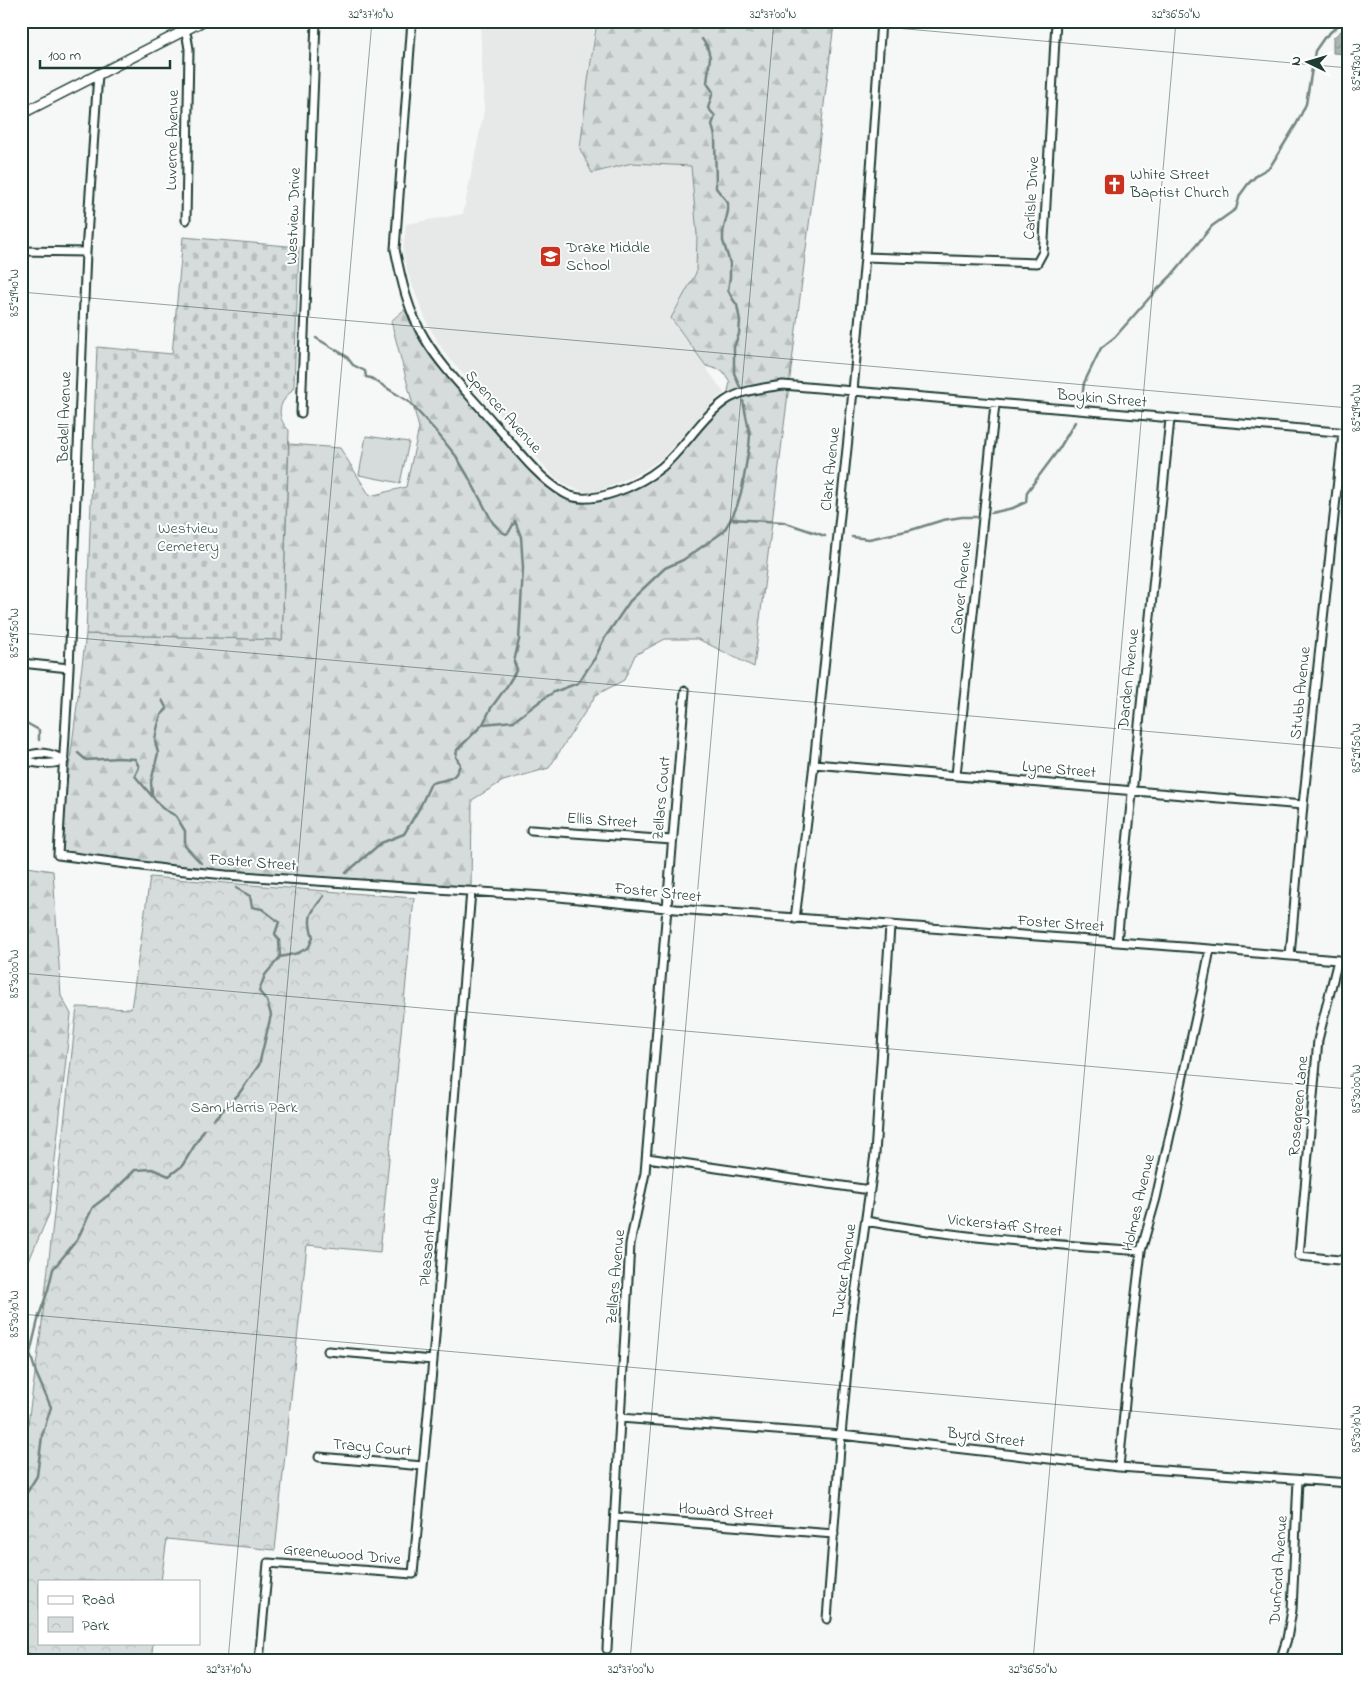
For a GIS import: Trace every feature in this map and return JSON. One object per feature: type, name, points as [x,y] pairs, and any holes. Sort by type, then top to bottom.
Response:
[{"type":"street","name":"Luverne Avenue","points":[[181,21],[189,49],[186,220]]},
{"type":"street","points":[[21,114],[203,21]]},
{"type":"street","name":"Westview Drive","points":[[301,413],[316,21]]},
{"type":"street","name":"Spencer Avenue","points":[[412,21],[395,249],[401,280],[423,337],[441,362],[541,476],[566,494],[586,499],[606,496],[635,483],[661,467],[684,444],[704,419],[726,400],[755,390],[783,385],[853,391]]},
{"type":"street","name":"Clark Avenue","points":[[795,919],[814,764],[853,391],[865,257],[881,21]]},
{"type":"street","name":"Carlisle Drive","points":[[865,257],[1037,263],[1043,252],[1044,240],[1056,21]]},
{"type":"street","name":"Bedell Avenue","points":[[64,760],[86,252],[98,74]]},
{"type":"street","points":[[21,252],[86,252]]},
{"type":"street","name":"Boykin Street","points":[[853,391],[1346,433]]},
{"type":"street","name":"Carver Avenue","points":[[956,775],[995,404]]},
{"type":"street","name":"Darden Avenue","points":[[1117,942],[1170,419]]},
{"type":"street","name":"Stubb Avenue","points":[[1290,956],[1303,805],[1346,433]]},
{"type":"street","points":[[21,663],[69,668]]},
{"type":"street","name":"Zellars Court","points":[[667,908],[685,691]]},
{"type":"street","points":[[22,758],[30,754],[53,754],[64,760]]},
{"type":"street","name":"Foster Street","points":[[64,760],[58,855],[226,875],[559,897],[795,919],[1349,961]]},
{"type":"street","name":"Lyne Street","points":[[814,764],[1303,805]]},
{"type":"street","name":"Ellis Street","points":[[531,830],[672,840]]},
{"type":"street","name":"Pleasant Avenue","points":[[413,1574],[433,1360],[472,891]]},
{"type":"street","name":"Zellars Avenue","points":[[606,1649],[630,1244],[647,1158],[667,908]]},
{"type":"street","name":"Tucker Avenue","points":[[827,1619],[841,1435],[854,1307],[875,1154],[890,926]]},
{"type":"street","name":"Holmes Avenue","points":[[1119,1467],[1132,1328],[1142,1251],[1156,1198],[1210,949]]},
{"type":"street","name":"Rosegreen Lane","points":[[1338,960],[1318,1040],[1300,1256],[1349,1261]]},
{"type":"street","points":[[647,1158],[870,1190]]},
{"type":"street","name":"Vickerstaff Street","points":[[866,1221],[972,1237],[1142,1251]]},
{"type":"street","points":[[328,1351],[433,1360]]},
{"type":"street","name":"Byrd Street","points":[[620,1418],[841,1435],[1119,1467],[1349,1483]]},
{"type":"street","name":"Tracy Court","points":[[319,1457],[423,1466]]},
{"type":"street","name":"Dunford Avenue","points":[[1280,1661],[1287,1639],[1292,1610],[1298,1480]]},
{"type":"street","name":"Howard Street","points":[[615,1517],[834,1534]]},
{"type":"street","name":"Greenewood Drive","points":[[259,1661],[268,1563],[413,1574]]},
{"type":"shaded area","name":"Drake Middle School","points":[[480,21],[595,21],[580,149],[592,173],[632,163],[691,166],[697,235],[696,273],[671,318],[724,393],[714,401],[662,458],[643,471],[593,493],[570,487],[554,477],[446,355],[428,325],[408,274],[403,251],[406,224],[463,214],[484,111]]},
{"type":"green space","points":[[597,21],[800,21],[834,24],[754,667],[698,639],[665,639],[635,655],[624,680],[596,695],[549,768],[503,781],[472,800],[471,891],[226,875],[58,855],[86,634],[282,640],[289,444],[340,448],[370,496],[406,487],[419,428],[391,321],[404,310],[423,337],[541,476],[566,494],[606,496],[661,467],[726,400],[730,382],[723,371],[706,366],[671,318],[696,273],[697,235],[691,166],[632,163],[592,173],[580,149]]},
{"type":"green space","name":"Westview Cemetery","points":[[183,237],[299,247],[294,386],[285,398],[280,412],[282,420],[289,430],[282,640],[86,634],[97,347],[172,354]]},
{"type":"green space","points":[[366,436],[409,442],[400,483],[359,475]]},
{"type":"green space","points":[[21,866],[53,871],[61,996],[71,1014],[49,1214],[21,1279]]},
{"type":"green space","name":"Sam Harris Park","points":[[150,877],[414,898],[380,1252],[307,1245],[275,1550],[167,1539],[161,1580],[38,1580],[38,1644],[153,1644],[151,1661],[42,1661],[21,1648],[21,1472],[41,1331],[77,1007],[131,1009]]},
{"type":"water","points":[[1349,24],[1349,54],[1333,53],[1333,38]]},
{"type":"waterway","points":[[1082,398],[1084,383],[1101,348],[1115,337],[1171,276],[1212,226],[1236,209],[1240,195],[1248,184],[1258,174],[1270,167],[1297,123],[1306,104],[1315,51],[1324,38],[1343,21]]},
{"type":"waterway","points":[[702,39],[707,46],[710,57],[707,83],[713,92],[708,108],[715,116],[712,125],[715,136],[716,188],[728,203],[723,241],[730,263],[728,290],[737,305],[740,321],[739,334],[734,347],[734,373],[740,387]]},
{"type":"waterway","points":[[316,338],[346,356],[353,365],[365,371],[366,377],[371,378],[409,402],[434,429],[456,456],[493,523],[506,534],[515,521],[521,537],[523,568],[519,640],[514,662],[517,669],[491,708],[483,724],[457,750],[456,757],[460,764],[456,774],[446,780],[431,783],[420,807],[404,834],[381,843],[346,873]]},
{"type":"waterway","points":[[731,519],[742,489],[749,447],[750,435],[743,401]]},
{"type":"waterway","points":[[991,513],[1013,508],[1026,502],[1027,492],[1059,449],[1075,422]]},
{"type":"waterway","points":[[852,537],[869,539],[911,530],[943,520],[976,517]]},
{"type":"waterway","points":[[483,724],[514,721],[554,692],[578,683],[595,658],[604,639],[630,601],[665,568],[683,560],[723,532],[731,519],[783,522],[825,536]]},
{"type":"waterway","points":[[152,795],[151,782],[158,753],[155,740],[161,715],[167,709],[162,700]]},
{"type":"waterway","points":[[21,720],[39,730],[39,740]]},
{"type":"waterway","points":[[78,753],[86,760],[135,759],[139,767],[135,776],[162,808],[176,816],[185,831],[185,846],[201,863]]},
{"type":"waterway","points":[[236,888],[250,896],[252,907],[262,909],[279,922],[275,934],[279,940],[280,957]]},
{"type":"waterway","points":[[214,1119],[238,1095],[259,1065],[271,1015],[267,1001],[259,991],[265,975],[280,957],[298,953],[309,947],[313,937],[310,924],[311,915],[324,896]]},
{"type":"waterway","points":[[21,1502],[37,1476],[42,1436],[51,1407],[36,1373],[30,1353],[53,1269],[77,1240],[93,1207],[114,1191],[135,1170],[152,1169],[169,1176],[182,1166],[204,1130]]},
{"type":"place","name":"White Street Baptist Church","points":[[1114,184]]},
{"type":"place","name":"Drake Middle School","points":[[550,257]]}]
